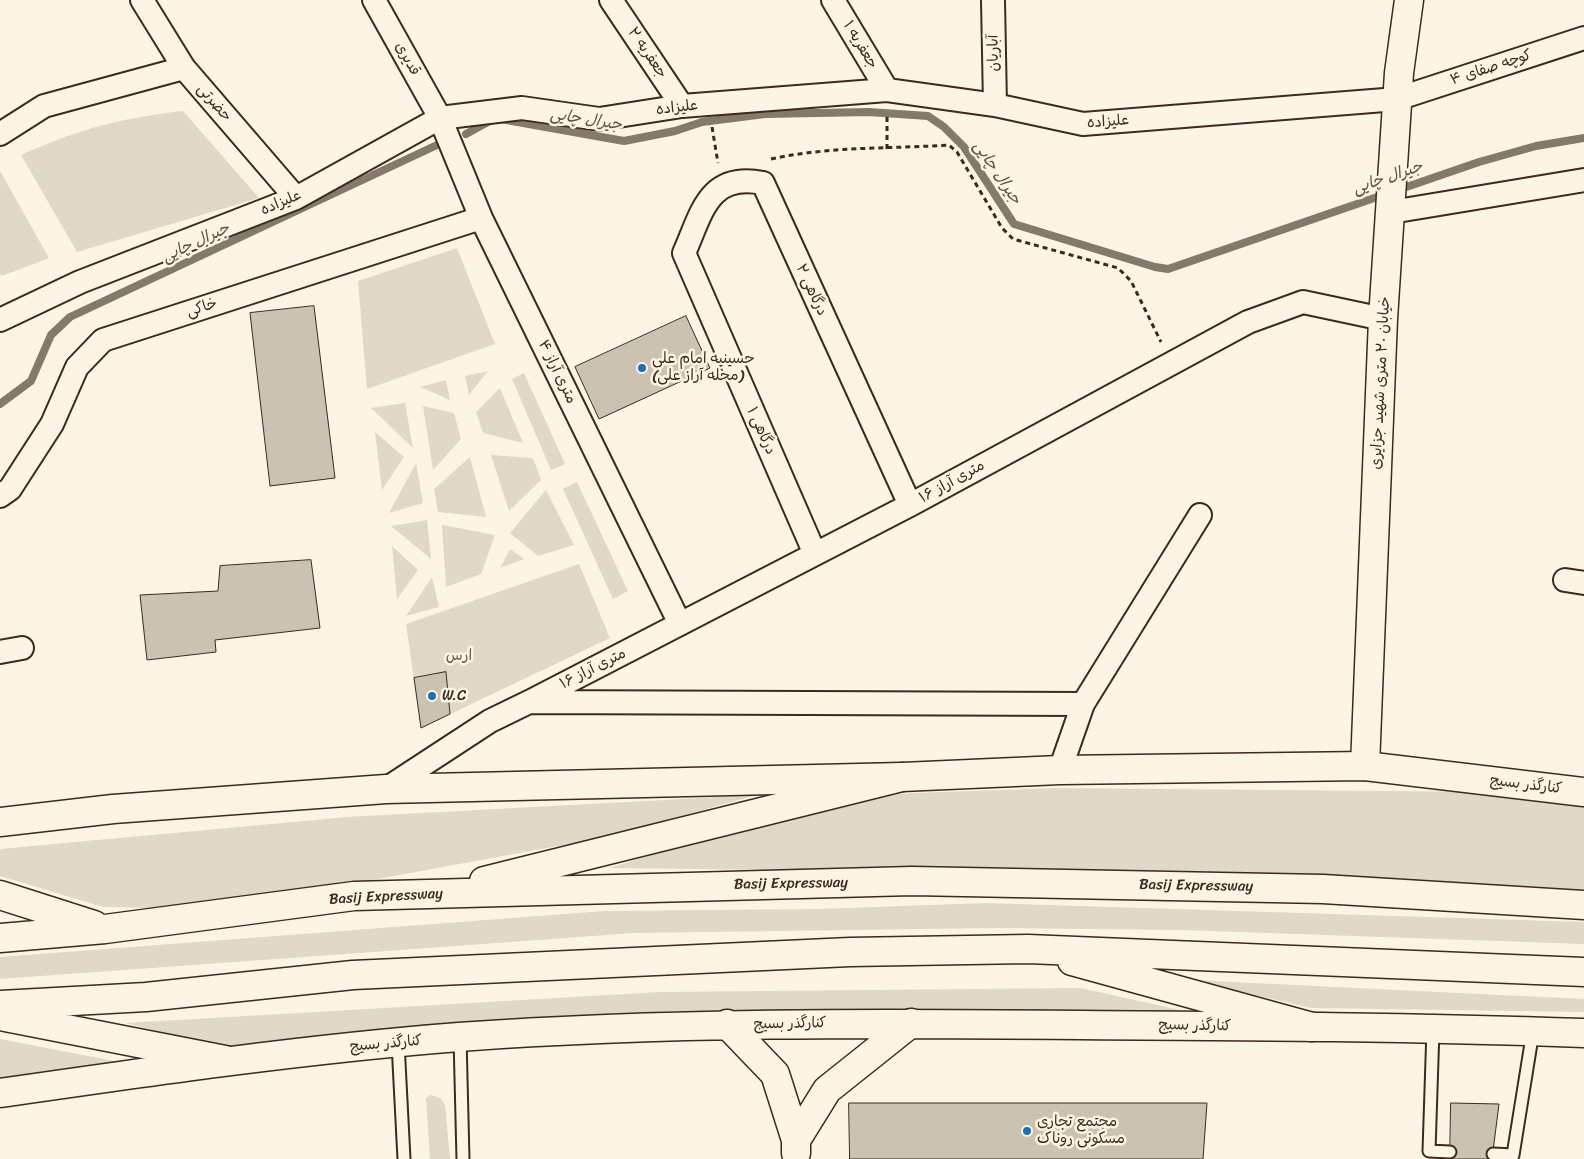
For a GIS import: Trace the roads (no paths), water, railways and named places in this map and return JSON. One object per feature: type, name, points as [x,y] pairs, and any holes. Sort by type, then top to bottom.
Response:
[{"type":"main road","name":"خیابان ۲۰ متری شهید جزایری","points":[[1365,766],[1383,319],[1397,98],[1409,0]]},
{"type":"main road","name":"کنارگذر بسیج","points":[[0,822],[113,809],[386,789],[902,777],[1060,770],[1365,766],[1584,792]]},
{"type":"main road","points":[[432,894],[902,777]]},
{"type":"main road","name":"Basij Expressway","points":[[0,938],[105,929],[354,896],[912,881],[1323,889],[1584,905]]},
{"type":"main road","points":[[0,895],[105,929]]},
{"type":"main road","points":[[1028,949],[1312,1027]]},
{"type":"main road","points":[[0,1005],[146,997],[353,975],[511,966],[850,952],[1028,949],[1584,972]]},
{"type":"main road","points":[[0,1016],[225,1060]]},
{"type":"main road","name":"کنارگذر بسیج","points":[[0,1093],[225,1060],[460,1037],[728,1024],[911,1023],[1312,1027],[1584,1033]]},
{"type":"main road","points":[[796,1150],[827,1090],[911,1023]]},
{"type":"main road","points":[[728,1024],[775,1074],[796,1150]]},
{"type":"street","name":"حضرتی","points":[[142,0],[184,68],[296,198]]},
{"type":"street","name":"قدیری","points":[[374,0],[440,118]]},
{"type":"street","name":"جعفریه ۲","points":[[611,0],[682,106]]},
{"type":"street","name":"جعفریه ۱","points":[[834,0],[887,100]]},
{"type":"street","name":"آباریان","points":[[993,0],[995,105]]},
{"type":"street","name":"کوچه صفای ۴","points":[[1397,98],[1579,43]]},
{"type":"street","points":[[0,134],[44,106],[184,68]]},
{"type":"street","name":"علیزاده","points":[[0,320],[80,282],[296,198],[440,118],[522,108],[598,119],[682,106],[708,104],[887,100],[995,105],[1083,124],[1397,98]]},
{"type":"street","name":"۴ متری آراز","points":[[440,118],[481,218],[680,624]]},
{"type":"street","name":"درگاهی ۲","points":[[684,253],[709,198],[723,185],[747,180],[763,183],[910,505]]},
{"type":"street","points":[[1391,212],[1584,180]]},
{"type":"street","name":"خاکی","points":[[0,496],[10,489],[52,424],[77,366],[103,340],[481,218]]},
{"type":"street","name":"درگاهی ۱","points":[[684,253],[815,554]]},
{"type":"street","name":"۱۶ متری آراز","points":[[386,789],[490,721],[910,505],[1248,322],[1303,302],[1383,319]]},
{"type":"street","points":[[1060,770],[1082,704],[1200,515]]},
{"type":"street","points":[[529,702],[1082,704]]},
{"type":"lane","points":[[1432,1029],[1429,1151],[1450,1152]]},
{"type":"lane","points":[[1493,1154],[1513,1155],[1533,1031]]},
{"type":"lane","points":[[460,1037],[463,1159]]},
{"type":"lane","points":[[398,1043],[404,1159]]},
{"type":"waterway","name":"جیرال چایی","points":[[466,134],[495,118],[624,141],[675,131],[702,122],[765,114],[869,112],[928,116],[944,127],[964,147],[1014,224],[1155,267],[1168,269],[1479,162],[1536,146],[1584,138]]},
{"type":"waterway","name":"جیرال چایی","points":[[0,404],[31,381],[51,335],[70,317],[437,145]]},
{"type":"place","name":"حسینیه امام علی (محله آراز علی)","points":[[642,368]]},
{"type":"place","name":"W.C","points":[[432,696]]},
{"type":"place","name":"مجتمع تجاری مسکونی روناک","points":[[1027,1131]]},
{"type":"park label","name":"ارس","points":[[459,656]]}]
